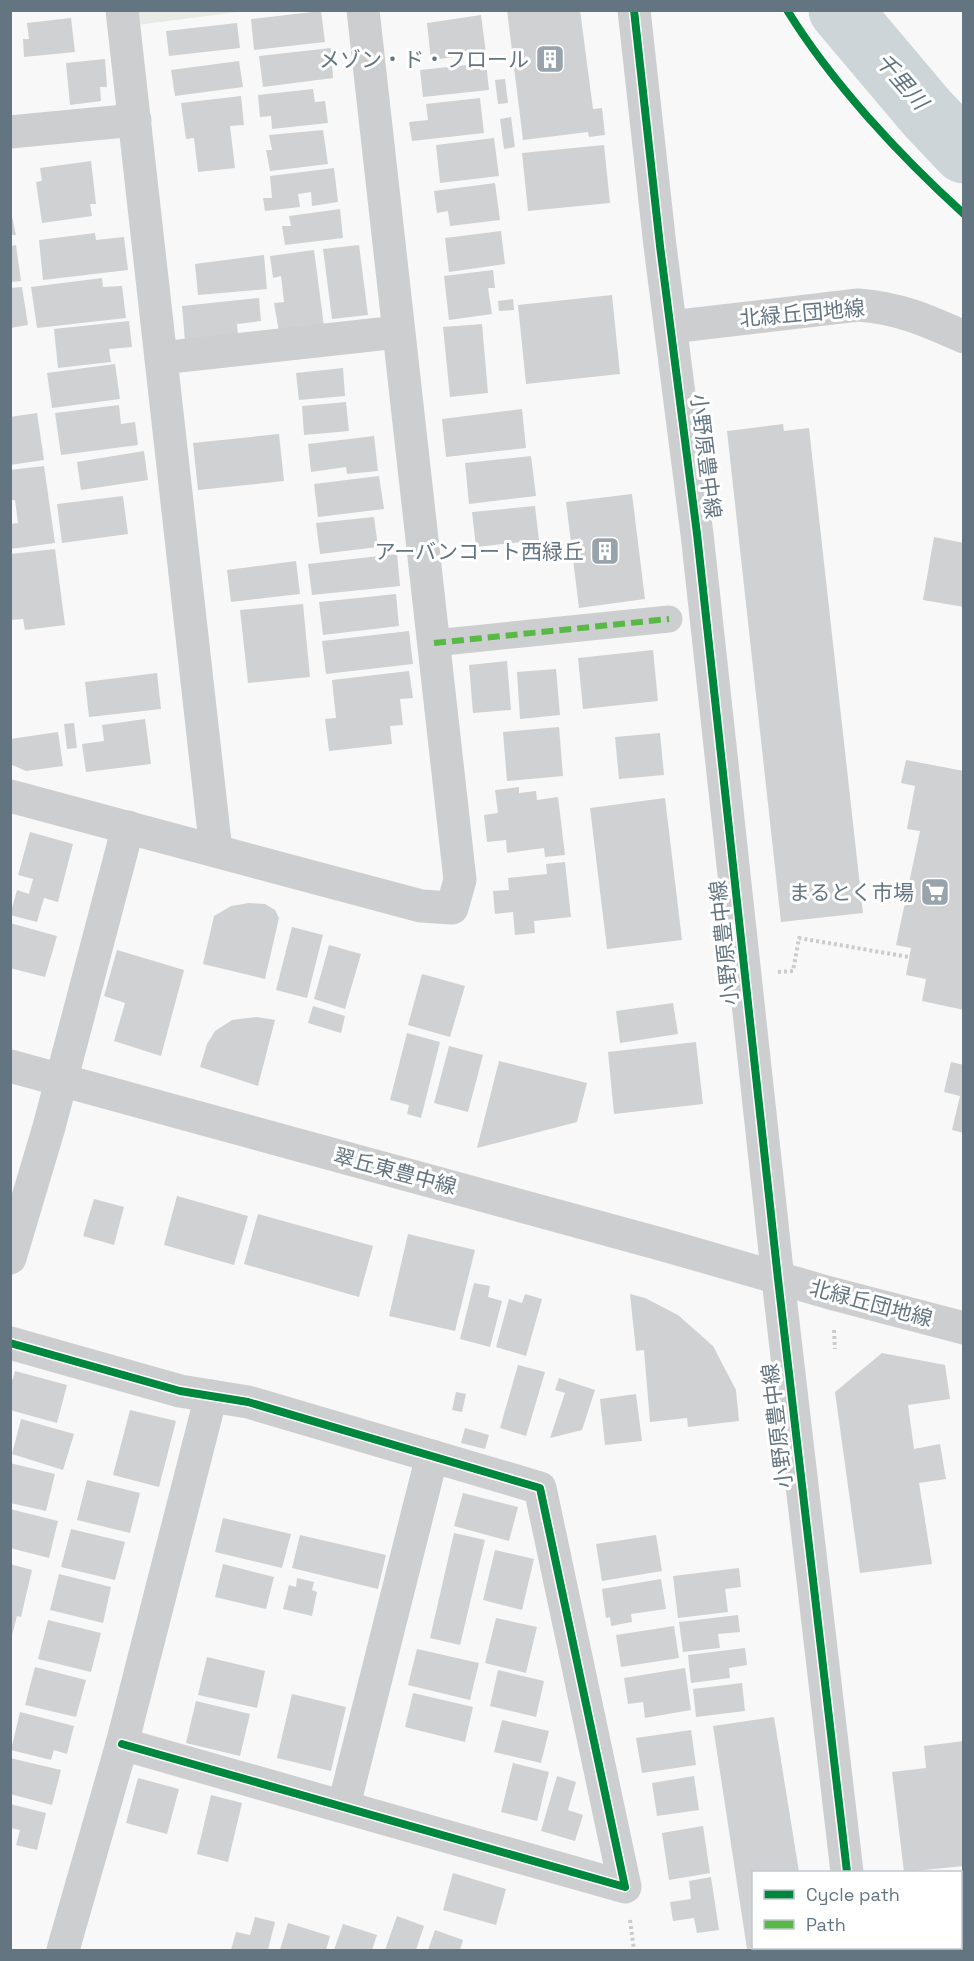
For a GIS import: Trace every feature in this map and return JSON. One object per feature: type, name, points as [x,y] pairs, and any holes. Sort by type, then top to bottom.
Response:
[{"type":"street","points":[[122,10],[216,851]]},
{"type":"street","points":[[10,796],[421,906],[452,908],[460,880],[363,10]]},
{"type":"street","name":"小野原豊中線","points":[[634,10],[651,178],[698,534],[778,1279],[847,1871]]},
{"type":"street","points":[[10,132],[135,120]]},
{"type":"street","name":"北緑丘団地線","points":[[671,327],[858,305],[887,307],[912,314],[963,337]]},
{"type":"street","points":[[161,358],[398,332]]},
{"type":"street","points":[[434,643],[669,619]]},
{"type":"street","points":[[10,1258],[61,1079],[128,827]]},
{"type":"street","name":"翠丘東豊中線","points":[[10,1066],[664,1245],[778,1279]]},
{"type":"street","name":"北緑丘団地線","points":[[778,1279],[963,1328]]},
{"type":"street","points":[[10,1343],[180,1391],[248,1402],[540,1488],[625,1887],[344,1805],[122,1744]]},
{"type":"street","points":[[63,1950],[122,1744],[211,1396]]},
{"type":"street","points":[[344,1805],[432,1456]]},
{"type":"path","points":[[777,972],[793,971],[799,938],[909,957]]},
{"type":"path","points":[[834,1329],[835,1349]]},
{"type":"shaded area","points":[[136,10],[245,11],[137,25]]},
{"type":"building","name":"メゾン・ド・フロール","points":[[507,10],[580,10],[593,109],[602,108],[605,135],[589,137],[588,132],[523,140]]},
{"type":"building","points":[[321,11],[325,42],[254,50],[251,19]]},
{"type":"building","points":[[481,15],[486,53],[431,60],[427,23]]},
{"type":"building","points":[[71,18],[75,52],[24,57],[23,39],[29,39],[27,23]]},
{"type":"building","points":[[237,23],[240,48],[169,56],[166,31]]},
{"type":"building","points":[[331,48],[333,78],[263,87],[259,56]]},
{"type":"building","points":[[105,59],[107,87],[100,87],[101,101],[70,105],[66,63]]},
{"type":"building","points":[[239,61],[243,87],[175,96],[171,70]]},
{"type":"building","points":[[486,63],[489,90],[423,97],[420,70]]},
{"type":"building","points":[[505,79],[508,103],[498,104],[495,80]]},
{"type":"building","points":[[313,89],[315,102],[325,101],[328,123],[272,129],[271,116],[260,117],[258,95]]},
{"type":"building","points":[[241,96],[244,125],[230,126],[235,168],[198,172],[194,138],[186,139],[181,103]]},
{"type":"building","points":[[480,98],[484,133],[412,141],[409,122],[428,120],[426,104]]},
{"type":"building","points":[[511,117],[515,147],[504,149],[500,119]]},
{"type":"building","points":[[323,130],[328,164],[270,171],[266,150],[272,150],[269,135]]},
{"type":"building","points":[[494,138],[499,176],[440,183],[436,145]]},
{"type":"building","points":[[604,145],[610,203],[528,211],[522,153]]},
{"type":"building","points":[[91,161],[96,204],[90,204],[92,216],[42,223],[36,182],[42,181],[40,168]]},
{"type":"building","points":[[334,168],[338,202],[312,206],[311,192],[298,194],[300,207],[265,211],[263,198],[272,198],[270,176]]},
{"type":"building","points":[[495,183],[500,220],[450,226],[448,211],[437,213],[434,191]]},
{"type":"building","points":[[10,207],[16,235],[10,235]]},
{"type":"building","points":[[340,209],[343,238],[285,245],[282,226],[291,226],[289,216]]},
{"type":"building","points":[[501,231],[505,264],[449,272],[445,238]]},
{"type":"building","points":[[95,233],[96,240],[124,237],[128,270],[43,280],[39,240]]},
{"type":"building","points":[[16,245],[21,281],[10,282],[10,246]]},
{"type":"building","points":[[359,245],[368,315],[332,319],[323,249]]},
{"type":"building","points":[[314,250],[324,326],[279,332],[274,303],[284,302],[281,276],[273,278],[270,256]]},
{"type":"building","points":[[264,255],[267,289],[198,295],[195,264]]},
{"type":"building","points":[[493,270],[495,288],[488,288],[492,314],[449,320],[444,276]]},
{"type":"building","points":[[102,278],[103,287],[122,286],[126,318],[37,328],[31,287]]},
{"type":"building","points":[[22,287],[28,325],[10,328],[10,288]]},
{"type":"building","points":[[612,295],[620,374],[526,384],[518,305]]},
{"type":"building","points":[[259,298],[261,321],[237,324],[238,335],[185,341],[182,306]]},
{"type":"building","points":[[513,299],[514,310],[499,311],[498,301]]},
{"type":"building","points":[[129,321],[132,347],[109,349],[111,362],[58,368],[54,329]]},
{"type":"building","points":[[482,324],[488,393],[450,397],[443,327]]},
{"type":"building","points":[[115,364],[120,399],[52,408],[47,373]]},
{"type":"building","points":[[343,368],[345,396],[299,400],[296,373]]},
{"type":"building","points":[[346,402],[349,431],[304,435],[302,406]]},
{"type":"building","points":[[119,405],[121,424],[135,422],[138,445],[61,455],[55,413]]},
{"type":"building","points":[[522,409],[526,448],[446,457],[442,419]]},
{"type":"building","points":[[37,413],[44,460],[10,465],[10,417]]},
{"type":"building","points":[[783,424],[784,431],[809,428],[863,913],[781,922],[727,431]]},
{"type":"building","points":[[279,434],[284,481],[198,490],[193,443]]},
{"type":"building","points":[[374,436],[378,471],[347,474],[346,467],[311,472],[308,444]]},
{"type":"building","points":[[144,451],[148,480],[81,490],[77,462]]},
{"type":"building","points":[[531,456],[536,496],[469,504],[465,463]]},
{"type":"building","points":[[44,466],[55,543],[10,549],[10,524],[18,523],[15,500],[10,500],[10,470]]},
{"type":"building","points":[[379,476],[384,509],[318,517],[314,484]]},
{"type":"building","name":"アーバンコート西緑丘","points":[[632,494],[645,599],[579,608],[566,502]]},
{"type":"building","points":[[123,496],[128,534],[62,543],[57,504]]},
{"type":"building","points":[[535,506],[539,540],[476,547],[472,512]]},
{"type":"building","points":[[374,517],[378,547],[320,554],[316,523]]},
{"type":"building","points":[[934,537],[964,543],[964,607],[923,600]]},
{"type":"building","points":[[55,549],[65,625],[25,630],[23,619],[12,620],[10,554]]},
{"type":"building","points":[[397,554],[400,586],[312,595],[308,564]]},
{"type":"building","points":[[296,561],[300,594],[231,602],[227,570]]},
{"type":"building","points":[[396,594],[399,626],[323,635],[319,602]]},
{"type":"building","points":[[303,604],[310,677],[248,683],[240,610]]},
{"type":"building","points":[[409,631],[413,664],[326,674],[322,641]]},
{"type":"building","points":[[653,650],[658,701],[583,709],[578,658]]},
{"type":"building","points":[[507,661],[511,710],[473,713],[469,665]]},
{"type":"building","points":[[556,669],[560,715],[520,719],[517,672]]},
{"type":"building","points":[[409,671],[413,698],[400,699],[403,725],[390,726],[392,744],[329,751],[325,719],[336,718],[332,680]]},
{"type":"building","points":[[157,673],[161,709],[89,717],[85,682]]},
{"type":"building","points":[[145,719],[151,764],[86,772],[82,744],[104,741],[102,725]]},
{"type":"building","points":[[74,723],[77,748],[67,749],[64,724]]},
{"type":"building","points":[[559,727],[563,776],[507,781],[503,732]]},
{"type":"building","points":[[58,732],[63,766],[26,771],[10,764],[10,739]]},
{"type":"building","points":[[660,733],[664,775],[619,779],[615,737]]},
{"type":"building","name":"まるとく市場","points":[[906,760],[964,771],[964,1010],[922,1001],[926,979],[906,975],[911,948],[896,945],[920,831],[907,829],[915,786],[901,783]]},
{"type":"building","points":[[519,787],[519,793],[536,791],[537,800],[558,797],[565,855],[545,857],[544,848],[507,853],[506,840],[487,842],[484,815],[498,813],[495,790]]},
{"type":"building","points":[[665,798],[682,940],[607,949],[590,808]]},
{"type":"building","points":[[30,832],[73,844],[58,902],[44,898],[37,922],[10,915],[17,890],[29,894],[33,879],[18,875]]},
{"type":"building","points":[[565,862],[571,917],[534,921],[535,933],[515,935],[513,912],[495,914],[493,891],[509,890],[508,878],[547,874],[546,864]]},
{"type":"building","points":[[249,903],[265,904],[275,910],[279,918],[265,979],[203,964],[214,916],[231,906]]},
{"type":"building","points":[[10,923],[57,936],[45,977],[10,968]]},
{"type":"building","points":[[292,927],[323,935],[307,998],[276,990]]},
{"type":"building","points":[[329,945],[361,954],[345,1009],[314,999]]},
{"type":"building","points":[[117,950],[184,970],[161,1056],[114,1041],[125,1003],[104,996]]},
{"type":"building","points":[[422,974],[465,986],[450,1037],[408,1025]]},
{"type":"building","points":[[673,1003],[678,1034],[620,1043],[616,1011]]},
{"type":"building","points":[[313,1006],[345,1016],[341,1033],[308,1023]]},
{"type":"building","points":[[257,1017],[275,1020],[258,1086],[200,1067],[207,1044],[215,1031],[232,1020]]},
{"type":"building","points":[[407,1033],[440,1042],[421,1118],[407,1114],[409,1105],[390,1100]]},
{"type":"building","points":[[696,1042],[703,1104],[614,1114],[608,1052]]},
{"type":"building","points":[[449,1046],[483,1055],[468,1112],[434,1103]]},
{"type":"building","points":[[499,1061],[587,1083],[577,1122],[477,1148]]},
{"type":"building","points":[[951,1062],[964,1065],[964,1133],[952,1130],[960,1096],[944,1092]]},
{"type":"building","points":[[177,1196],[248,1216],[234,1265],[164,1245]]},
{"type":"building","points":[[94,1199],[124,1207],[114,1245],[83,1236]]},
{"type":"building","points":[[258,1214],[373,1246],[359,1297],[244,1264]]},
{"type":"building","points":[[408,1234],[475,1250],[455,1331],[389,1316]]},
{"type":"building","points":[[474,1283],[490,1286],[488,1297],[502,1301],[490,1347],[460,1339]]},
{"type":"building","points":[[525,1294],[542,1299],[526,1356],[496,1347],[509,1299],[522,1303]]},
{"type":"building","points":[[630,1294],[645,1298],[678,1315],[713,1346],[736,1390],[739,1421],[688,1427],[687,1418],[650,1422],[644,1350],[636,1351]]},
{"type":"building","points":[[882,1353],[945,1365],[950,1399],[908,1405],[914,1449],[940,1444],[946,1479],[919,1483],[932,1564],[860,1573],[835,1392]]},
{"type":"building","points":[[518,1365],[545,1372],[526,1436],[500,1428]]},
{"type":"building","points":[[15,1371],[67,1385],[57,1423],[10,1410],[10,1378],[13,1379]]},
{"type":"building","points":[[559,1378],[595,1390],[582,1430],[550,1438],[565,1393],[555,1390]]},
{"type":"building","points":[[456,1392],[466,1394],[462,1412],[452,1410]]},
{"type":"building","points":[[636,1394],[642,1441],[605,1445],[600,1399]]},
{"type":"building","points":[[130,1410],[176,1421],[159,1487],[113,1475]]},
{"type":"building","points":[[21,1419],[74,1434],[63,1470],[12,1454]]},
{"type":"building","points":[[465,1428],[489,1435],[485,1449],[461,1443]]},
{"type":"building","points":[[10,1463],[55,1474],[46,1511],[10,1503]]},
{"type":"building","points":[[87,1480],[140,1493],[130,1533],[77,1520]]},
{"type":"building","points":[[463,1493],[518,1507],[509,1541],[454,1526]]},
{"type":"building","points":[[10,1509],[58,1521],[49,1558],[10,1548]]},
{"type":"building","points":[[223,1518],[291,1534],[282,1568],[215,1552]]},
{"type":"building","points":[[71,1529],[125,1542],[115,1580],[61,1567]]},
{"type":"building","points":[[454,1533],[485,1540],[460,1645],[430,1638]]},
{"type":"building","points":[[300,1535],[386,1555],[378,1589],[292,1568]]},
{"type":"building","points":[[656,1535],[662,1571],[602,1581],[596,1544]]},
{"type":"building","points":[[495,1550],[534,1559],[522,1610],[483,1600]]},
{"type":"building","points":[[10,1564],[32,1570],[21,1617],[17,1616],[11,1639]]},
{"type":"building","points":[[223,1564],[274,1577],[266,1609],[215,1597]]},
{"type":"building","points":[[739,1568],[741,1587],[725,1589],[728,1612],[678,1618],[673,1576]]},
{"type":"building","points":[[59,1574],[111,1587],[103,1623],[50,1610]]},
{"type":"building","points":[[297,1578],[314,1582],[312,1590],[317,1592],[312,1616],[283,1609],[289,1585],[296,1587]]},
{"type":"building","points":[[661,1579],[666,1609],[631,1614],[632,1622],[611,1626],[610,1617],[606,1618],[602,1589]]},
{"type":"building","points":[[738,1615],[740,1632],[718,1634],[720,1648],[683,1652],[679,1622]]},
{"type":"building","points":[[496,1618],[537,1627],[526,1673],[485,1663]]},
{"type":"building","points":[[48,1620],[101,1633],[91,1672],[38,1659]]},
{"type":"building","points":[[674,1626],[679,1658],[621,1667],[616,1635]]},
{"type":"building","points":[[745,1648],[747,1665],[729,1668],[730,1678],[691,1683],[688,1655]]},
{"type":"building","points":[[417,1649],[479,1663],[470,1700],[408,1685]]},
{"type":"building","points":[[207,1657],[265,1671],[257,1708],[198,1695]]},
{"type":"building","points":[[35,1667],[86,1680],[76,1717],[25,1705]]},
{"type":"building","points":[[685,1668],[691,1710],[645,1718],[643,1702],[628,1704],[624,1678]]},
{"type":"building","points":[[498,1670],[544,1681],[536,1717],[490,1706]]},
{"type":"building","points":[[742,1683],[745,1711],[696,1717],[693,1689]]},
{"type":"building","points":[[413,1693],[473,1707],[465,1742],[405,1727]]},
{"type":"building","points":[[292,1694],[346,1707],[331,1771],[277,1758]]},
{"type":"building","points":[[196,1701],[250,1714],[240,1756],[186,1743]]},
{"type":"building","points":[[20,1712],[74,1726],[67,1754],[54,1750],[51,1760],[11,1750]]},
{"type":"building","points":[[774,1717],[799,1871],[752,1871],[752,1948],[747,1949],[713,1726]]},
{"type":"building","points":[[502,1720],[549,1731],[541,1763],[494,1752]]},
{"type":"building","points":[[691,1730],[696,1765],[642,1773],[636,1738]]},
{"type":"building","points":[[964,1741],[964,1866],[904,1871],[892,1772],[926,1768],[924,1746]]},
{"type":"building","points":[[10,1758],[61,1770],[52,1805],[10,1794]]},
{"type":"building","points":[[513,1763],[549,1772],[537,1821],[501,1812]]},
{"type":"building","points":[[557,1776],[576,1782],[568,1810],[583,1815],[575,1841],[541,1831]]},
{"type":"building","points":[[694,1776],[699,1810],[657,1816],[652,1783]]},
{"type":"building","points":[[138,1778],[179,1789],[167,1834],[126,1823]]},
{"type":"building","points":[[211,1795],[242,1803],[228,1862],[197,1854]]},
{"type":"building","points":[[10,1804],[46,1813],[37,1850],[16,1845],[20,1830],[10,1828]]},
{"type":"building","points":[[703,1826],[710,1873],[669,1880],[662,1833]]},
{"type":"building","points":[[453,1873],[506,1889],[496,1925],[443,1910]]},
{"type":"building","points":[[711,1877],[719,1930],[697,1933],[694,1918],[673,1921],[670,1902],[691,1899],[689,1881]]},
{"type":"building","points":[[397,1916],[424,1926],[416,1950],[385,1950]]},
{"type":"building","points":[[255,1917],[275,1922],[268,1950],[231,1950],[236,1932],[250,1935]]},
{"type":"building","points":[[288,1923],[330,1936],[326,1950],[280,1950]]},
{"type":"building","points":[[343,1924],[377,1935],[372,1950],[334,1950]]},
{"type":"building","points":[[435,1930],[463,1940],[460,1950],[428,1950]]},
{"type":"waterway","name":"千里川","points":[[840,10],[927,113],[964,152]]},
{"type":"marked path","points":[[434,643],[669,619]]},
{"type":"cycle path","points":[[634,10],[660,246],[697,534],[778,1279],[847,1871]]},
{"type":"cycle path","points":[[787,10],[825,65],[868,118],[964,214]]},
{"type":"cycle path","points":[[10,1343],[180,1391],[248,1402],[540,1488],[625,1887],[122,1744]]},
{"type":"place","name":"メゾン・ド・フロール","points":[[550,59]]},
{"type":"place","name":"アーバンコート西緑丘","points":[[605,551]]},
{"type":"place","name":"まるとく市場","points":[[935,892]]}]
